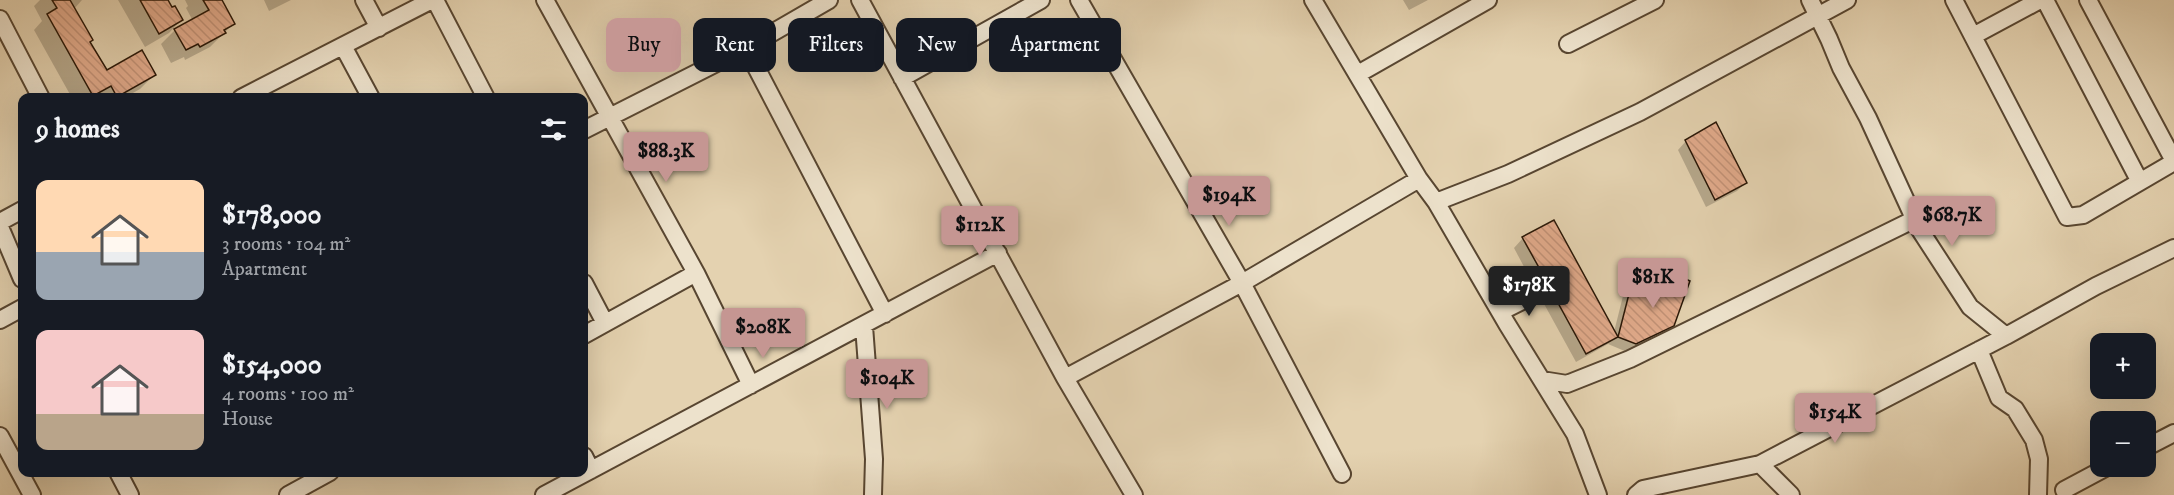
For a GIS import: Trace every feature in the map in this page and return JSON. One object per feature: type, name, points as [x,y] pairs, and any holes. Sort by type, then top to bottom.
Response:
[{"type":"street","points":[[364,0],[379,28]]},
{"type":"street","points":[[264,92],[343,46],[434,0],[483,93]]},
{"type":"street","points":[[545,0],[696,273],[751,385]]},
{"type":"street","points":[[776,31],[829,0]]},
{"type":"street","points":[[860,0],[1065,378],[1134,495]]},
{"type":"street","points":[[902,78],[1041,0]]},
{"type":"street","points":[[1079,0],[1242,283],[1342,474]]},
{"type":"street","points":[[1313,0],[1575,434],[1598,495]]},
{"type":"street","points":[[1358,74],[1488,0]]},
{"type":"street","points":[[1568,44],[1655,0]]},
{"type":"street","points":[[1810,0],[1915,219],[1970,307],[2006,336]]},
{"type":"street","points":[[1436,202],[1508,174],[1640,112],[1847,0]]},
{"type":"street","points":[[1954,0],[2067,217],[2083,215],[2174,161],[2088,0]]},
{"type":"street","points":[[1973,36],[2040,0]]},
{"type":"street","points":[[2045,0],[2140,182]]},
{"type":"street","points":[[0,19],[38,93]]},
{"type":"street","points":[[343,46],[368,93]]},
{"type":"street","points":[[588,128],[699,72]]},
{"type":"street","points":[[759,72],[885,314]]},
{"type":"street","points":[[1065,378],[1242,283],[1419,179]]},
{"type":"street","points":[[0,222],[18,212]]},
{"type":"street","points":[[1542,381],[1567,384],[1630,360],[1915,219]]},
{"type":"street","points":[[0,227],[18,270]]},
{"type":"street","points":[[1636,495],[1643,489],[1760,464],[2006,336],[2096,286],[2174,248]]},
{"type":"street","points":[[588,463],[751,385],[998,253]]},
{"type":"street","points":[[588,333],[696,273]]},
{"type":"street","points":[[588,291],[605,324]]},
{"type":"street","points":[[1500,312],[1542,291]]},
{"type":"street","points":[[0,320],[18,310]]},
{"type":"street","points":[[864,326],[874,459],[873,495]]},
{"type":"street","points":[[1979,350],[1999,398],[2015,409],[2034,440],[2039,459],[2038,495]]},
{"type":"street","points":[[2156,442],[2174,433]]},
{"type":"street","points":[[0,436],[18,469]]},
{"type":"street","points":[[1760,464],[1791,495]]},
{"type":"street","points":[[2064,490],[2090,476]]},
{"type":"street","points":[[22,477],[32,495]]},
{"type":"street","points":[[121,477],[130,495]]},
{"type":"street","points":[[544,495],[568,477]]},
{"type":"street","points":[[288,495],[313,483]]},
{"type":"building","points":[[52,0],[70,0],[93,40],[90,42],[107,70],[142,50],[156,75],[124,93],[115,93],[111,86],[98,93],[91,93],[47,14],[57,8]]},
{"type":"building","points":[[140,0],[168,0],[172,7],[175,6],[183,20],[159,34]]},
{"type":"building","points":[[203,0],[222,0],[235,24],[224,30],[226,33],[200,47],[198,44],[186,50],[174,29],[209,10]]},
{"type":"building","points":[[1716,122],[1747,183],[1715,200],[1685,140]]},
{"type":"building","points":[[1554,220],[1618,337],[1586,354],[1552,292],[1551,286],[1522,237]]},
{"type":"building","points":[[1662,269],[1690,281],[1674,326],[1636,344],[1618,337],[1631,286],[1659,296]]}]
